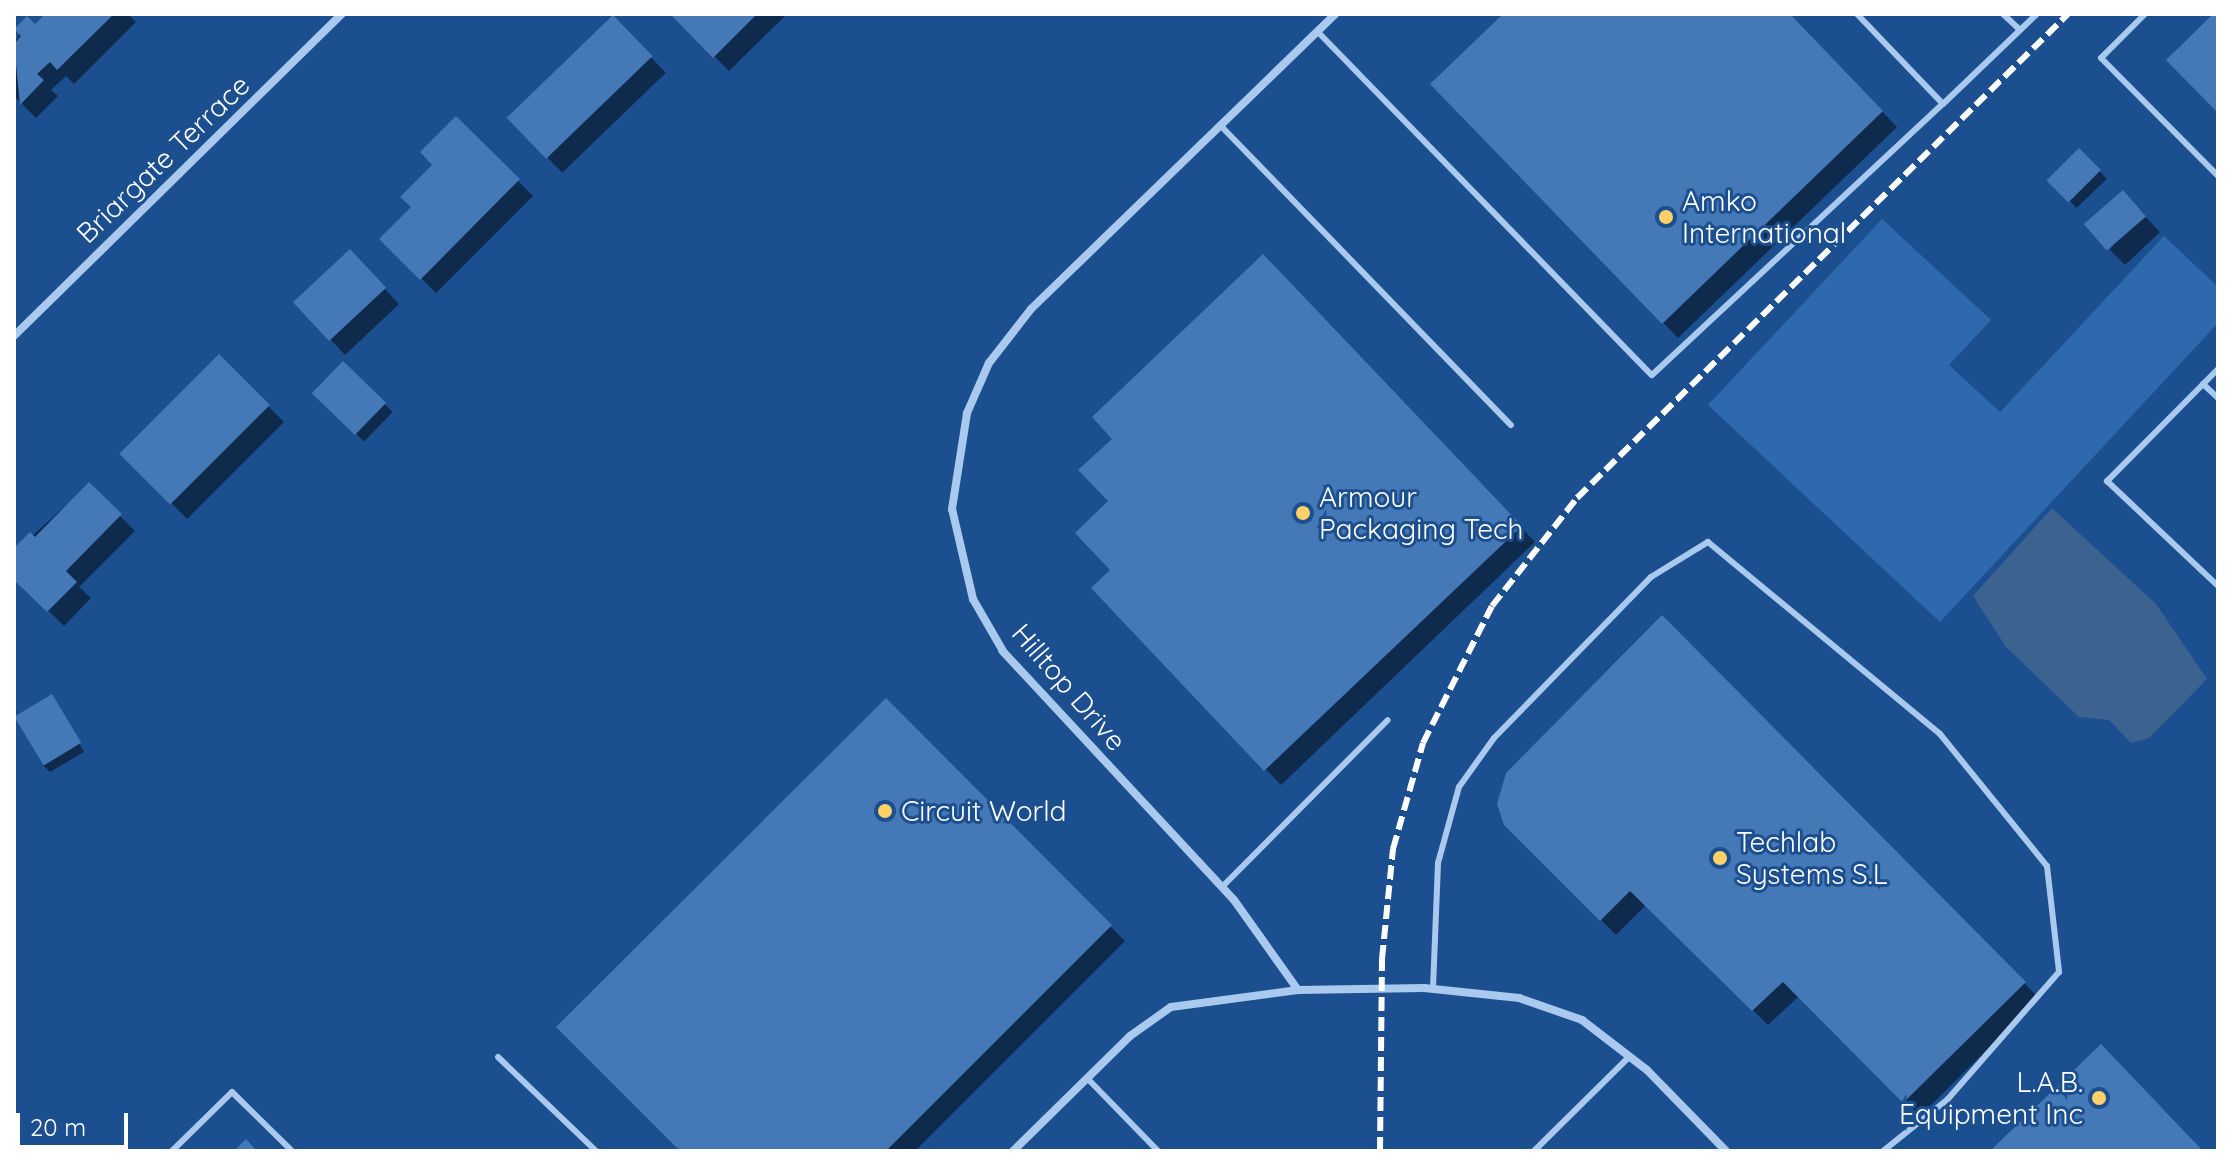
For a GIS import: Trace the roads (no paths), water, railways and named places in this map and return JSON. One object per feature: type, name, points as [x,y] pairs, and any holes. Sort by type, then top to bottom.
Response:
[{"type":"street","name":"Briargate Terrace","points":[[14,336],[342,14]]},
{"type":"street","name":"Hilltop Drive","points":[[1298,990],[1222,887],[1003,651],[973,599],[952,509],[967,413],[989,363],[1031,309],[1335,14]]},
{"type":"street","points":[[1013,1151],[1087,1078],[1171,1007],[1298,990],[1433,988],[1531,1002],[1582,1020],[1629,1057],[1726,1151]]},
{"type":"lane","points":[[1857,14],[1943,104]]},
{"type":"lane","points":[[2003,14],[2020,30]]},
{"type":"lane","points":[[1317,31],[1652,375],[2037,14]]},
{"type":"lane","points":[[2145,14],[2101,58],[2218,176]]},
{"type":"lane","points":[[1220,125],[1511,425]]},
{"type":"lane","points":[[2218,369],[2107,481],[2218,586]]},
{"type":"lane","points":[[2203,384],[2218,398]]},
{"type":"lane","points":[[1433,988],[1438,863],[1459,787],[1494,738],[1651,577],[1708,542],[1940,734],[2047,866],[2059,972],[1948,1099],[1883,1151]]},
{"type":"lane","points":[[1222,887],[1388,720]]},
{"type":"lane","points":[[498,1057],[596,1151]]},
{"type":"lane","points":[[1534,1151],[1629,1057]]},
{"type":"lane","points":[[1087,1078],[1158,1151]]},
{"type":"lane","points":[[172,1151],[232,1092],[292,1151]]},
{"type":"railway","points":[[1380,1151],[1382,959],[1393,849],[1423,743],[1492,606],[1577,498],[2068,14]]},
{"type":"place","name":"Amko International","points":[[1666,217]]},
{"type":"place","name":"Armour Packaging Tech","points":[[1303,513]]},
{"type":"place","name":"Circuit World","points":[[885,811]]},
{"type":"place","name":"Techlab Systems S.L","points":[[1720,858]]},
{"type":"place","name":"L.A.B. Equipment Inc","points":[[2099,1098]]}]
